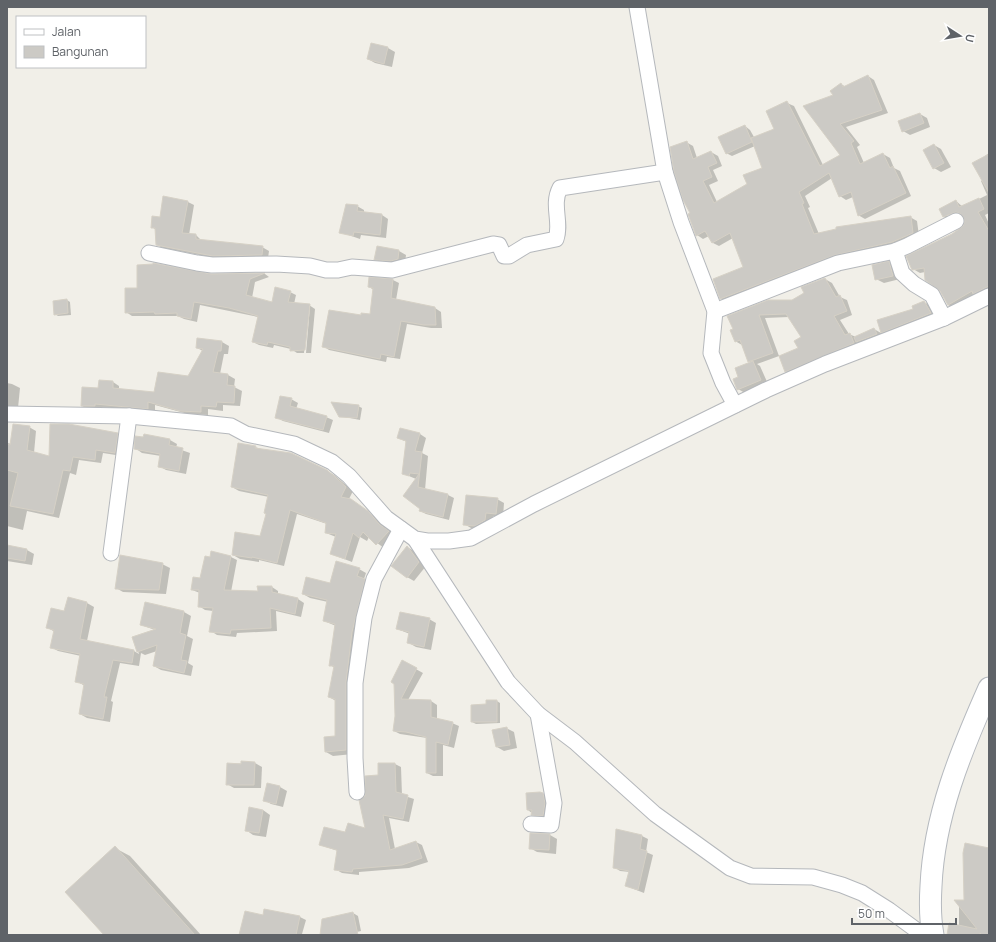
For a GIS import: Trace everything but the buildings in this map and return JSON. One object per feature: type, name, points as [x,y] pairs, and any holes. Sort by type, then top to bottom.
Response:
[{"type":"street","points":[[637,7],[665,172],[681,222],[715,311],[711,353],[723,383],[735,405]]},
{"type":"street","points":[[149,253],[212,265],[276,264],[310,266],[326,270],[338,270],[352,267],[383,270],[401,268],[493,244],[499,245],[504,256],[509,256],[528,245],[556,239],[559,231],[556,196],[560,188],[665,172]]},
{"type":"street","points":[[715,311],[828,267],[895,251],[918,242],[956,221]]},
{"type":"street","points":[[895,251],[902,274],[932,295],[944,318]]},
{"type":"street","points":[[7,414],[129,416],[231,426],[246,434],[286,442],[304,448],[332,462],[343,471],[370,501],[401,529],[415,539],[422,541],[445,542],[471,538],[534,504],[735,405],[825,364],[944,318],[989,296]]},
{"type":"street","points":[[111,553],[129,416]]},
{"type":"street","points":[[357,792],[355,758],[355,683],[364,618],[374,579],[401,529]]},
{"type":"street","points":[[415,539],[508,682],[538,714],[580,746],[655,814],[730,868],[751,876],[813,877],[842,885],[862,893],[889,910],[923,935]]},
{"type":"street","points":[[933,935],[931,925],[932,871],[941,818],[954,774],[989,688]]},
{"type":"street","points":[[531,824],[551,825],[554,803],[538,714]]}]
